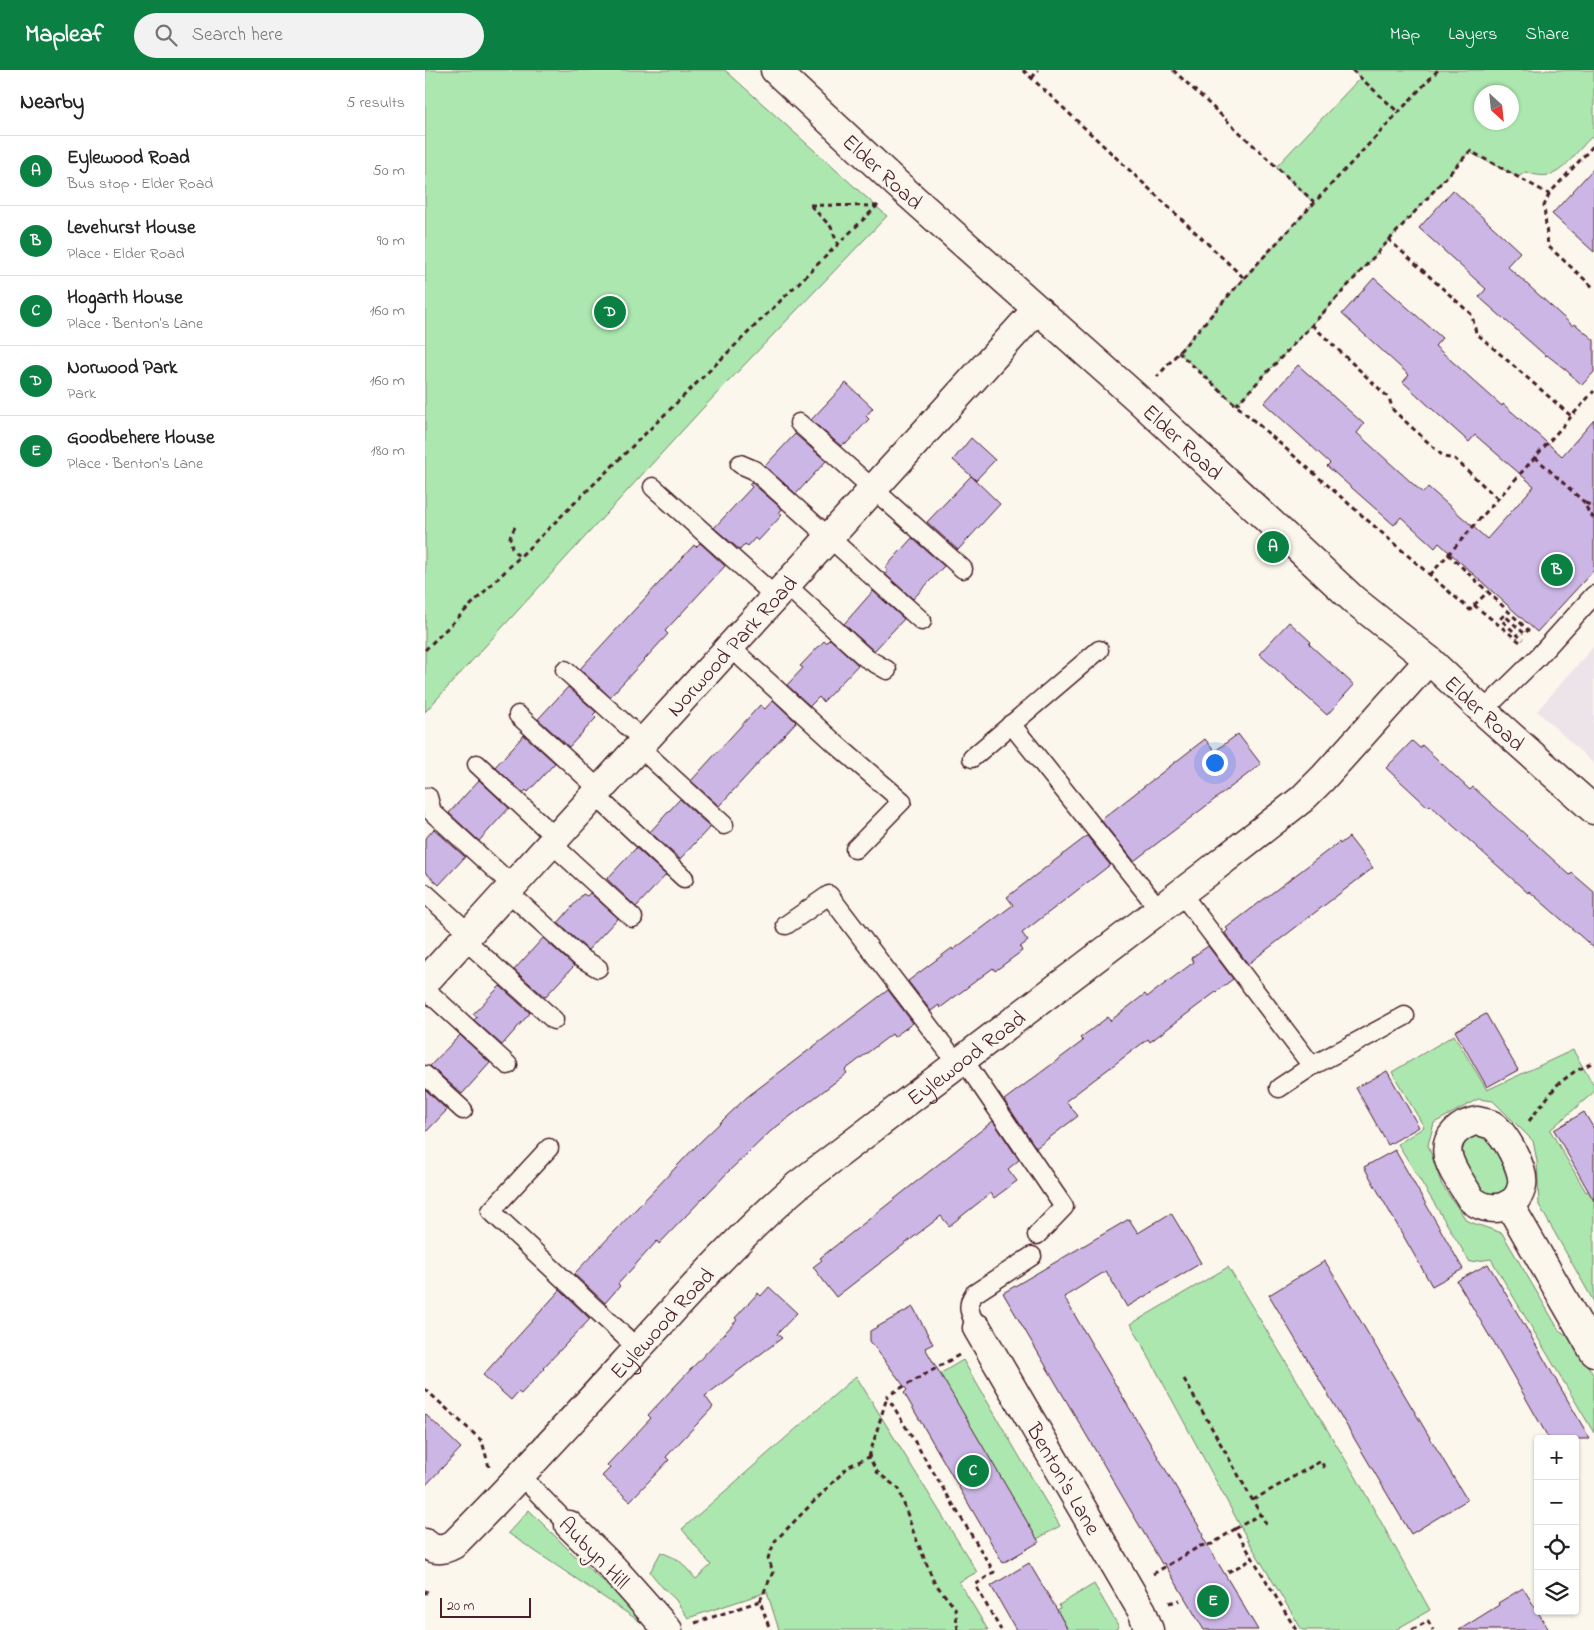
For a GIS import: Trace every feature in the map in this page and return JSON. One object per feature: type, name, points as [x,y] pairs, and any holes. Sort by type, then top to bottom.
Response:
[{"type":"street","name":"Elder Road","points":[[775,70],[896,183],[1137,398],[1354,600],[1429,660],[1594,810]]},
{"type":"street","name":"Norwood Park Road","points":[[425,982],[1037,309]]},
{"type":"street","name":"Eylewood Road","points":[[432,1547],[447,1549],[453,1545],[521,1476],[723,1256],[778,1201],[1302,799],[1429,660]]},
{"type":"street","points":[[1509,1204],[1594,1352]]},
{"type":"street","name":"Benton's Lane","points":[[980,1334],[1142,1611],[1149,1630]]},
{"type":"street","name":"Aubyn Hill","points":[[569,1525],[613,1568],[668,1630]]},
{"type":"lane","points":[[799,423],[963,569]]},
{"type":"lane","points":[[740,464],[754,470],[922,622]]},
{"type":"lane","points":[[653,487],[866,658],[887,670]]},
{"type":"lane","points":[[1483,711],[1534,651],[1594,595]]},
{"type":"lane","points":[[730,647],[837,745],[902,801],[855,849]]},
{"type":"lane","points":[[972,758],[1099,650]]},
{"type":"lane","points":[[565,670],[724,825]]},
{"type":"lane","points":[[518,715],[684,878]]},
{"type":"lane","points":[[1011,724],[1170,901],[1312,1066]]},
{"type":"lane","points":[[477,764],[633,918]]},
{"type":"lane","points":[[428,797],[433,812],[581,958],[598,968]]},
{"type":"lane","points":[[425,893],[554,1020]]},
{"type":"lane","points":[[786,925],[829,894],[960,1061],[1064,1208],[1037,1235]]},
{"type":"lane","points":[[425,989],[509,1065]]},
{"type":"lane","points":[[1279,1088],[1312,1066],[1405,1016]]},
{"type":"lane","points":[[425,1075],[463,1110]]},
{"type":"lane","points":[[549,1148],[491,1211],[637,1348]]},
{"type":"lane","points":[[980,1334],[969,1312],[969,1302],[974,1294],[1032,1256]]},
{"type":"lane","name":"Aubyn Hill","points":[[521,1476],[569,1525]]},
{"type":"path","points":[[1023,70],[1244,278]]},
{"type":"path","points":[[1032,78],[1038,70]]},
{"type":"path","points":[[1173,70],[1314,202]]},
{"type":"path","points":[[1352,70],[1398,112]]},
{"type":"path","points":[[1155,379],[1244,278],[1438,70]]},
{"type":"path","points":[[1594,145],[1549,194],[1544,206],[1548,246],[1594,288]]},
{"type":"path","points":[[1236,406],[1470,152],[1549,194]]},
{"type":"path","points":[[425,650],[838,246],[881,200]]},
{"type":"path","points":[[838,246],[831,227],[810,205],[877,206]]},
{"type":"path","points":[[1388,239],[1472,316],[1476,333],[1571,416]]},
{"type":"path","points":[[1312,325],[1389,398],[1393,410],[1444,457],[1455,459],[1498,499]]},
{"type":"path","points":[[1179,352],[1236,406],[1469,610],[1488,592]]},
{"type":"path","points":[[1430,575],[1594,390]]},
{"type":"path","points":[[1535,457],[1584,502],[1594,506]]},
{"type":"path","points":[[1584,502],[1589,513],[1594,518]]},
{"type":"path","points":[[515,528],[509,536],[512,548],[519,557]]},
{"type":"path","points":[[1448,554],[1528,630],[1525,634],[1504,615],[1500,619],[1534,651]]},
{"type":"path","points":[[1474,605],[1534,651]]},
{"type":"path","points":[[1528,1123],[1558,1084],[1574,1072],[1594,1062]]},
{"type":"path","points":[[958,1630],[955,1608],[934,1582],[913,1531],[899,1489],[877,1472],[869,1457],[887,1396],[980,1334]]},
{"type":"path","points":[[1184,1379],[1267,1524]]},
{"type":"path","points":[[425,1389],[482,1440],[489,1467],[487,1476]]},
{"type":"path","points":[[887,1396],[994,1572],[975,1586],[1001,1630]]},
{"type":"path","points":[[770,1630],[760,1601],[773,1572],[768,1558],[775,1541],[849,1466],[869,1457]]},
{"type":"path","points":[[1253,1500],[1321,1461],[1326,1471]]},
{"type":"path","points":[[1129,1589],[1201,1546],[1211,1544],[1261,1514]]},
{"type":"path","points":[[1235,1529],[1296,1630]]},
{"type":"path","points":[[1228,1572],[1253,1559]]},
{"type":"path","points":[[425,1594],[427,1590]]},
{"type":"path","points":[[694,1623],[760,1601]]},
{"type":"path","points":[[1412,1630],[1428,1621],[1433,1630]]},
{"type":"shaded area","points":[[1594,646],[1594,764],[1537,711]]},
{"type":"green space","points":[[425,70],[725,70],[887,216],[703,408],[425,712]]},
{"type":"green space","points":[[1352,70],[1594,70],[1594,136],[1564,166],[1558,171],[1545,176],[1526,172],[1518,177],[1469,152],[1312,325],[1236,405],[1178,352],[1314,203],[1276,167],[1360,78]]},
{"type":"green space","points":[[1454,1035],[1487,1090],[1573,1050],[1594,1086],[1594,1092],[1550,1130],[1586,1192],[1594,1188],[1594,1302],[1539,1205],[1537,1161],[1533,1141],[1493,1101],[1478,1099],[1434,1123],[1428,1145],[1442,1185],[1467,1221],[1502,1233],[1559,1330],[1572,1339],[1594,1376],[1594,1433],[1491,1259],[1470,1262],[1398,1144],[1424,1127],[1392,1072]]},
{"type":"green space","points":[[1483,1130],[1514,1176],[1503,1197],[1480,1194],[1457,1146]]},
{"type":"green space","points":[[1228,1267],[1356,1477],[1430,1610],[1395,1630],[1302,1630],[1249,1542],[1131,1324]]},
{"type":"green space","points":[[963,1360],[1060,1526],[1037,1539],[936,1376]]},
{"type":"green space","points":[[856,1376],[977,1572],[959,1582],[988,1630],[779,1630],[767,1592],[688,1618],[675,1599],[650,1572],[661,1552],[679,1560],[696,1579],[711,1565],[682,1529]]},
{"type":"green space","points":[[529,1510],[572,1553],[642,1616],[642,1623],[508,1533]]},
{"type":"green space","points":[[1094,1584],[1119,1627],[1114,1630],[1068,1630],[1057,1610],[1060,1608],[1059,1605]]},
{"type":"building","points":[[1594,168],[1594,252],[1552,214]]},
{"type":"building","points":[[1453,190],[1520,252],[1507,266],[1573,326],[1575,324],[1594,340],[1594,372],[1582,385],[1479,297],[1486,289],[1419,228]]},
{"type":"building","points":[[1374,278],[1442,338],[1435,346],[1562,456],[1594,420],[1594,570],[1537,632],[1439,543],[1435,548],[1401,517],[1394,525],[1327,466],[1330,463],[1264,403],[1298,365],[1364,424],[1357,433],[1423,493],[1428,487],[1487,539],[1534,486],[1475,435],[1469,442],[1431,408],[1403,382],[1409,375],[1342,314]]},
{"type":"building","points":[[846,383],[873,408],[866,416],[869,419],[846,444],[844,443],[841,446],[811,420]]},
{"type":"building","points":[[795,434],[826,461],[796,494],[765,466]]},
{"type":"building","points":[[971,438],[995,460],[976,480],[953,460]]},
{"type":"building","points":[[971,476],[1000,504],[958,550],[927,522]]},
{"type":"building","points":[[751,482],[782,509],[779,513],[782,515],[758,541],[755,538],[748,546],[745,544],[740,550],[714,528],[752,487],[749,484]]},
{"type":"building","points":[[912,538],[944,566],[913,599],[885,574],[888,571],[885,568]]},
{"type":"building","points":[[700,543],[725,566],[665,631],[668,634],[610,697],[580,669],[694,545],[696,547]]},
{"type":"building","points":[[873,591],[904,619],[874,651],[844,624]]},
{"type":"building","points":[[1289,622],[1311,642],[1309,644],[1354,685],[1327,715],[1259,654]]},
{"type":"building","points":[[830,639],[858,665],[823,702],[819,697],[810,706],[787,685],[803,668],[800,666],[824,641],[826,643]]},
{"type":"building","points":[[568,687],[596,712],[593,715],[596,718],[569,747],[538,719]]},
{"type":"building","points":[[773,700],[796,722],[719,806],[691,781],[760,705],[765,709]]},
{"type":"building","points":[[1238,734],[1261,764],[1134,861],[1101,820],[1205,739],[1215,751]]},
{"type":"building","points":[[524,735],[555,763],[528,792],[526,790],[523,793],[495,767]]},
{"type":"building","points":[[1412,741],[1420,748],[1422,745],[1470,790],[1473,787],[1570,875],[1572,873],[1594,892],[1594,948],[1529,891],[1528,893],[1430,805],[1428,807],[1386,768]]},
{"type":"building","points":[[479,780],[509,808],[479,841],[449,813]]},
{"type":"building","points":[[680,799],[710,827],[680,859],[650,832]]},
{"type":"building","points":[[434,829],[465,857],[439,885],[425,872],[425,839]]},
{"type":"building","points":[[1087,836],[1110,865],[1022,933],[1028,941],[1020,947],[1022,951],[995,971],[993,968],[940,1008],[939,1005],[931,1011],[908,981],[1013,905],[1007,897]]},
{"type":"building","points":[[1349,837],[1373,868],[1248,964],[1225,933],[1228,930],[1226,928],[1339,842],[1340,844]]},
{"type":"building","points":[[636,848],[666,875],[636,907],[607,879]]},
{"type":"building","points":[[590,893],[618,918],[588,950],[558,923],[583,894],[587,896]]},
{"type":"building","points":[[543,938],[574,966],[545,997],[514,970]]},
{"type":"building","points":[[1208,946],[1233,979],[1150,1042],[1148,1039],[1066,1101],[1078,1116],[1036,1148],[1004,1100],[1083,1041],[1080,1038],[1108,1017],[1110,1021],[1145,994],[1147,997],[1194,962],[1191,958]]},
{"type":"building","points":[[500,986],[530,1013],[502,1045],[474,1020],[477,1017],[473,1014]]},
{"type":"building","points":[[888,990],[913,1023],[894,1037],[892,1034],[845,1070],[847,1073],[771,1131],[729,1171],[659,1244],[657,1241],[618,1284],[620,1286],[605,1303],[574,1274],[698,1144],[747,1097]]},
{"type":"building","points":[[1486,1014],[1518,1070],[1487,1087],[1455,1031]]},
{"type":"building","points":[[460,1035],[490,1063],[462,1094],[430,1066]]},
{"type":"building","points":[[1387,1071],[1419,1127],[1388,1145],[1356,1088]]},
{"type":"building","points":[[425,1089],[447,1110],[425,1133]]},
{"type":"building","points":[[1584,1112],[1594,1129],[1594,1201],[1554,1130]]},
{"type":"building","points":[[993,1121],[1019,1160],[1008,1169],[1017,1181],[994,1198],[991,1193],[949,1226],[941,1216],[836,1297],[813,1267],[822,1260],[820,1258]]},
{"type":"building","points":[[1395,1150],[1463,1269],[1432,1286],[1364,1167]]},
{"type":"building","points":[[1171,1213],[1201,1263],[1127,1307],[1106,1271],[1064,1297],[1258,1630],[1204,1630],[1164,1563],[1162,1564],[1003,1293],[1129,1219],[1138,1233]]},
{"type":"building","points":[[1325,1261],[1467,1500],[1411,1534],[1269,1295]]},
{"type":"building","points":[[1488,1264],[1590,1439],[1579,1439],[1579,1435],[1547,1435],[1457,1281]]},
{"type":"building","points":[[769,1287],[797,1313],[777,1334],[782,1338],[705,1396],[713,1407],[666,1457],[669,1460],[630,1501],[602,1476],[610,1468],[607,1465],[651,1418],[648,1415],[737,1320],[735,1318],[758,1293],[761,1296]]},
{"type":"building","points":[[560,1290],[590,1319],[521,1394],[518,1392],[511,1400],[483,1375]]},
{"type":"building","points":[[913,1307],[933,1344],[925,1348],[1039,1542],[1003,1563],[904,1393],[907,1390],[870,1341],[870,1331]]},
{"type":"building","points":[[425,1414],[461,1448],[425,1486]]},
{"type":"building","points":[[1029,1563],[1068,1630],[1016,1630],[991,1586]]},
{"type":"building","points":[[1523,1588],[1534,1606],[1534,1615],[1540,1615],[1549,1630],[1459,1630],[1499,1605],[1498,1603]]},
{"type":"place","name":"Norwood Park","points":[[610,312]]},
{"type":"place","name":"Eylewood Road","points":[[1273,547]]},
{"type":"place","name":"Levehurst House","points":[[1557,570]]},
{"type":"place","name":"Hogarth House","points":[[973,1471]]},
{"type":"place","name":"Goodbehere House","points":[[1213,1601]]}]
